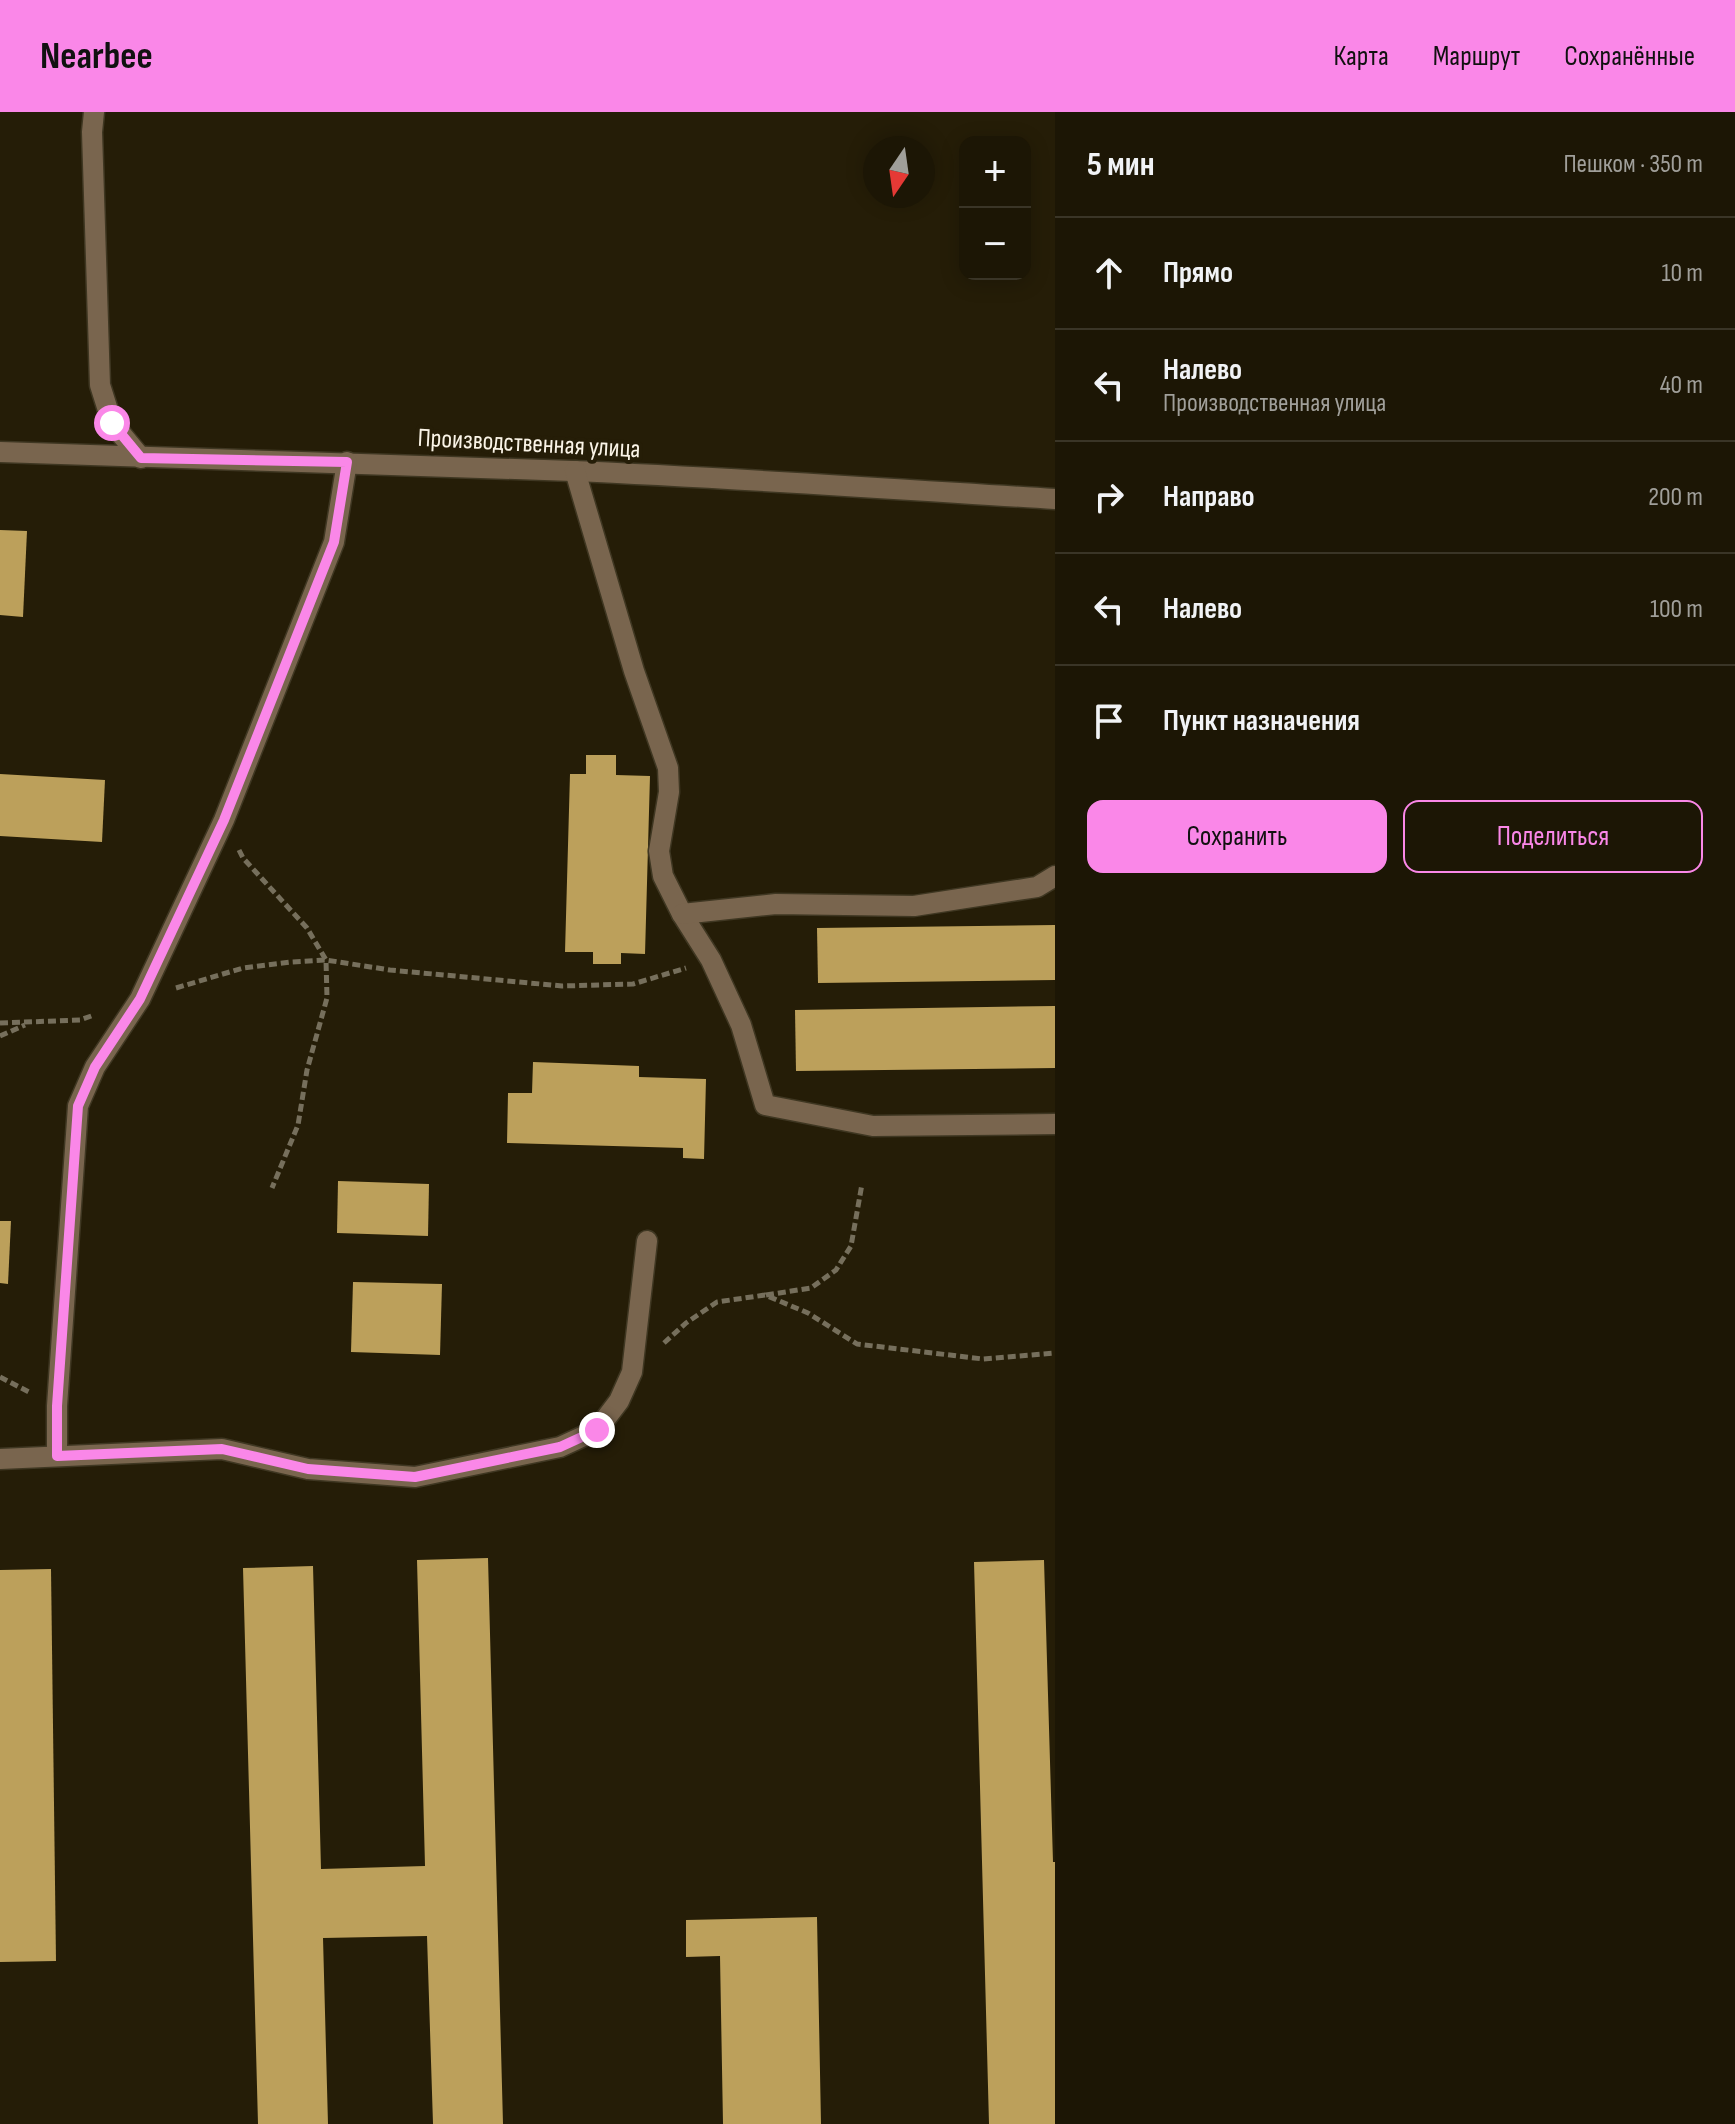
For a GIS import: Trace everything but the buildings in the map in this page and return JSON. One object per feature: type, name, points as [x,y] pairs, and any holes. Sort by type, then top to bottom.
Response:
[{"type":"street","points":[[94,112],[92,132],[100,385],[112,423],[141,458]]},
{"type":"street","name":"Производственная улица","points":[[0,452],[575,471],[1055,499]]},
{"type":"street","points":[[57,1456],[57,1406],[78,1106],[95,1067],[140,999],[224,820],[334,542],[347,462]]},
{"type":"street","points":[[575,471],[634,671],[668,768],[669,792],[659,851],[663,876],[711,960],[741,1025],[765,1105],[873,1126],[1055,1124]]},
{"type":"street","points":[[682,914],[776,904],[914,906],[1037,887],[1055,876]]},
{"type":"street","points":[[0,1459],[222,1449],[308,1469],[415,1477],[560,1447],[597,1430],[619,1401],[632,1372],[647,1241]]},
{"type":"path","points":[[224,820],[243,858],[307,928],[326,960],[327,998],[307,1070],[298,1125],[272,1188]]},
{"type":"path","points":[[140,999],[243,968],[291,962],[326,960],[390,970],[562,986],[633,984],[711,960]]},
{"type":"path","points":[[0,1023],[80,1020],[95,1015]]},
{"type":"path","points":[[0,1036],[29,1023]]},
{"type":"path","points":[[632,1372],[686,1323],[717,1302],[811,1288],[836,1270],[851,1246],[862,1184]]},
{"type":"path","points":[[765,1295],[808,1313],[857,1344],[983,1359],[1055,1353]]},
{"type":"route","points":[[112,423],[141,458],[347,462],[334,542],[224,820],[140,999],[95,1067],[78,1106],[57,1406],[57,1456],[222,1449],[308,1469],[415,1477],[560,1447],[597,1430]]}]
